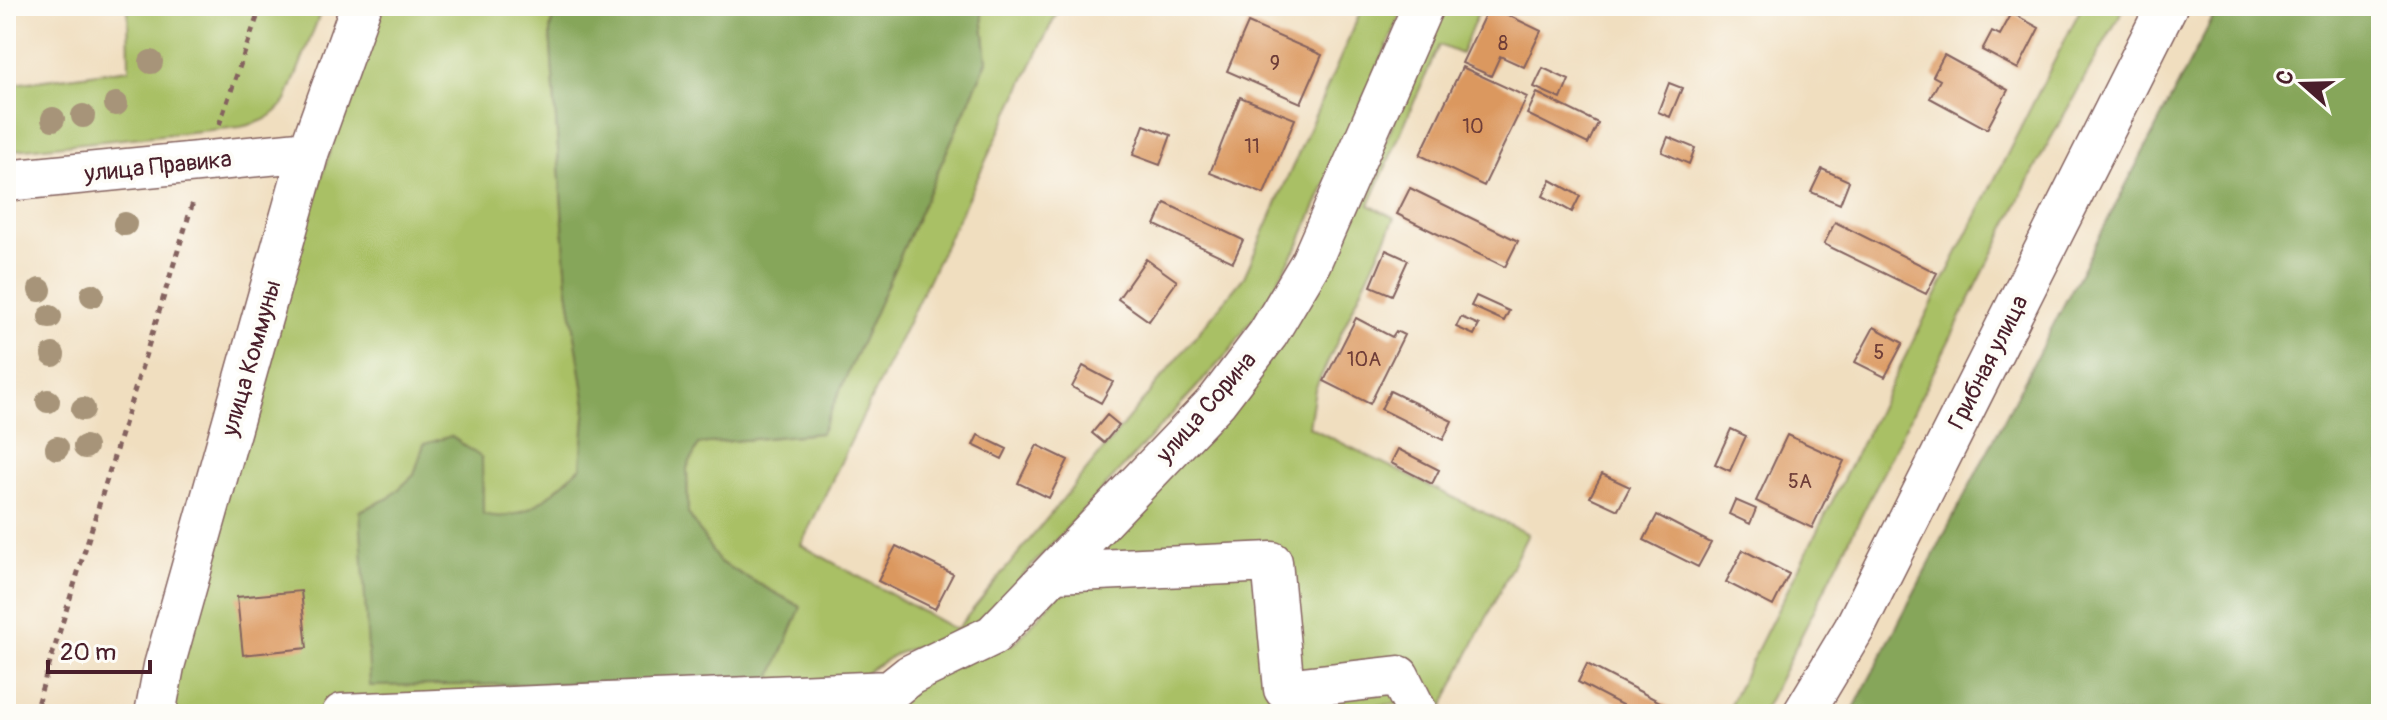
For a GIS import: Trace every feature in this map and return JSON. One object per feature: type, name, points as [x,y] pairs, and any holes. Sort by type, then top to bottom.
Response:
[{"type":"street","name":"улица Коммуны","points":[[155,714],[164,666],[309,151],[361,6]]},
{"type":"street","name":"улица Сорина","points":[[881,702],[931,663],[993,635],[1217,401],[1268,334],[1311,262],[1423,6]]},
{"type":"street","name":"Грибная улица","points":[[1803,714],[1854,629],[2167,6]]},
{"type":"street","name":"улица Правика","points":[[6,181],[309,151]]},
{"type":"street","points":[[1055,572],[1272,562],[1284,689],[1399,676],[1418,714]]},
{"type":"street","points":[[342,714],[881,702]]},
{"type":"path","points":[[34,714],[206,161],[261,6]]},
{"type":"green space","points":[[128,6],[323,6],[286,101],[271,116],[240,127],[6,151],[6,85],[129,69]]},
{"type":"green space","points":[[376,6],[555,6],[550,31],[567,283],[586,405],[581,467],[537,506],[502,519],[483,515],[483,487],[424,444],[414,475],[389,498],[360,511],[801,607],[719,562],[688,513],[687,468],[699,444],[821,433],[987,61],[981,6],[1060,6],[801,545],[956,630],[1244,277],[1363,6],[1405,6],[1298,246],[1267,299],[1228,353],[1017,582],[971,627],[896,654],[870,670],[851,690],[841,714],[170,714],[191,587]]},
{"type":"green space","points":[[555,6],[981,6],[987,61],[821,433],[699,444],[687,468],[688,513],[719,562],[801,607],[770,681],[370,686],[360,511],[389,498],[414,475],[424,444],[451,436],[482,458],[483,514],[512,515],[525,511],[548,496],[581,467],[586,405],[567,283],[550,31]]},
{"type":"green space","points":[[1443,6],[1481,6],[1461,54],[1439,45],[1369,205],[1395,218],[1315,389],[1309,427],[1528,534],[1439,714],[1419,714],[1418,704],[1054,714],[882,714],[910,684],[1015,643],[1248,385],[1305,305],[1359,203]]},
{"type":"green space","points":[[2082,6],[2125,6],[2045,149],[1762,714],[1725,714]]},
{"type":"green space","points":[[2219,6],[2381,6],[2381,714],[1851,714]]},
{"type":"building","points":[[1489,6],[1541,31],[1524,67],[1500,56],[1491,76],[1462,63]]},
{"type":"building","points":[[2012,13],[2039,28],[2018,69],[1982,50],[1992,31],[2000,35]]},
{"type":"building","points":[[1248,23],[1322,55],[1301,103],[1227,71]]},
{"type":"building","points":[[1944,55],[2008,90],[1987,129],[1930,98],[1940,80],[1933,76]]},
{"type":"building","points":[[1462,67],[1527,97],[1484,186],[1420,155]]},
{"type":"building","points":[[1543,68],[1569,80],[1561,99],[1534,87]]},
{"type":"building","points":[[1669,83],[1682,88],[1670,117],[1658,112]]},
{"type":"building","points":[[1537,93],[1598,123],[1588,144],[1527,114]]},
{"type":"building","points":[[1240,97],[1295,119],[1264,194],[1210,173]]},
{"type":"building","points":[[1144,125],[1171,135],[1160,165],[1133,155]]},
{"type":"building","points":[[1668,137],[1695,148],[1689,164],[1662,152]]},
{"type":"building","points":[[1822,169],[1849,181],[1840,204],[1811,192]]},
{"type":"building","points":[[1551,180],[1580,196],[1572,212],[1543,196]]},
{"type":"building","points":[[1410,188],[1518,241],[1505,267],[1397,214]]},
{"type":"building","points":[[1165,203],[1243,240],[1233,262],[1155,225]]},
{"type":"building","points":[[1835,222],[1937,273],[1926,294],[1824,244]]},
{"type":"building","points":[[1386,250],[1408,260],[1392,295],[1371,286]]},
{"type":"building","points":[[1146,259],[1177,281],[1149,321],[1118,299]]},
{"type":"building","points":[[1476,296],[1509,311],[1504,321],[1471,306]]},
{"type":"building","points":[[1461,317],[1479,325],[1474,335],[1456,327]]},
{"type":"building","points":[[1356,318],[1392,337],[1396,331],[1404,335],[1370,404],[1324,381]]},
{"type":"building","points":[[1874,327],[1903,343],[1885,377],[1855,362]]},
{"type":"building","points":[[1083,366],[1113,382],[1101,403],[1072,387]]},
{"type":"building","points":[[1390,391],[1452,421],[1443,440],[1381,409]]},
{"type":"building","points":[[1107,415],[1119,425],[1104,443],[1092,433]]},
{"type":"building","points":[[1731,429],[1746,436],[1730,471],[1715,464]]},
{"type":"building","points":[[978,435],[1007,449],[1002,459],[973,445]]},
{"type":"building","points":[[1787,435],[1844,461],[1812,528],[1756,501]]},
{"type":"building","points":[[1037,445],[1068,460],[1049,498],[1018,483]]},
{"type":"building","points":[[1398,449],[1439,470],[1432,484],[1391,463]]},
{"type":"building","points":[[1602,474],[1630,487],[1618,510],[1590,497]]},
{"type":"building","points":[[1735,500],[1756,509],[1750,524],[1729,514]]},
{"type":"building","points":[[1657,515],[1711,543],[1698,567],[1644,540]]},
{"type":"building","points":[[896,546],[953,574],[935,609],[878,581]]},
{"type":"building","points":[[1743,550],[1789,574],[1773,606],[1726,582]]},
{"type":"building","points":[[301,591],[307,648],[243,655],[237,597]]},
{"type":"building","points":[[1587,664],[1683,714],[1639,714],[1578,682]]}]
